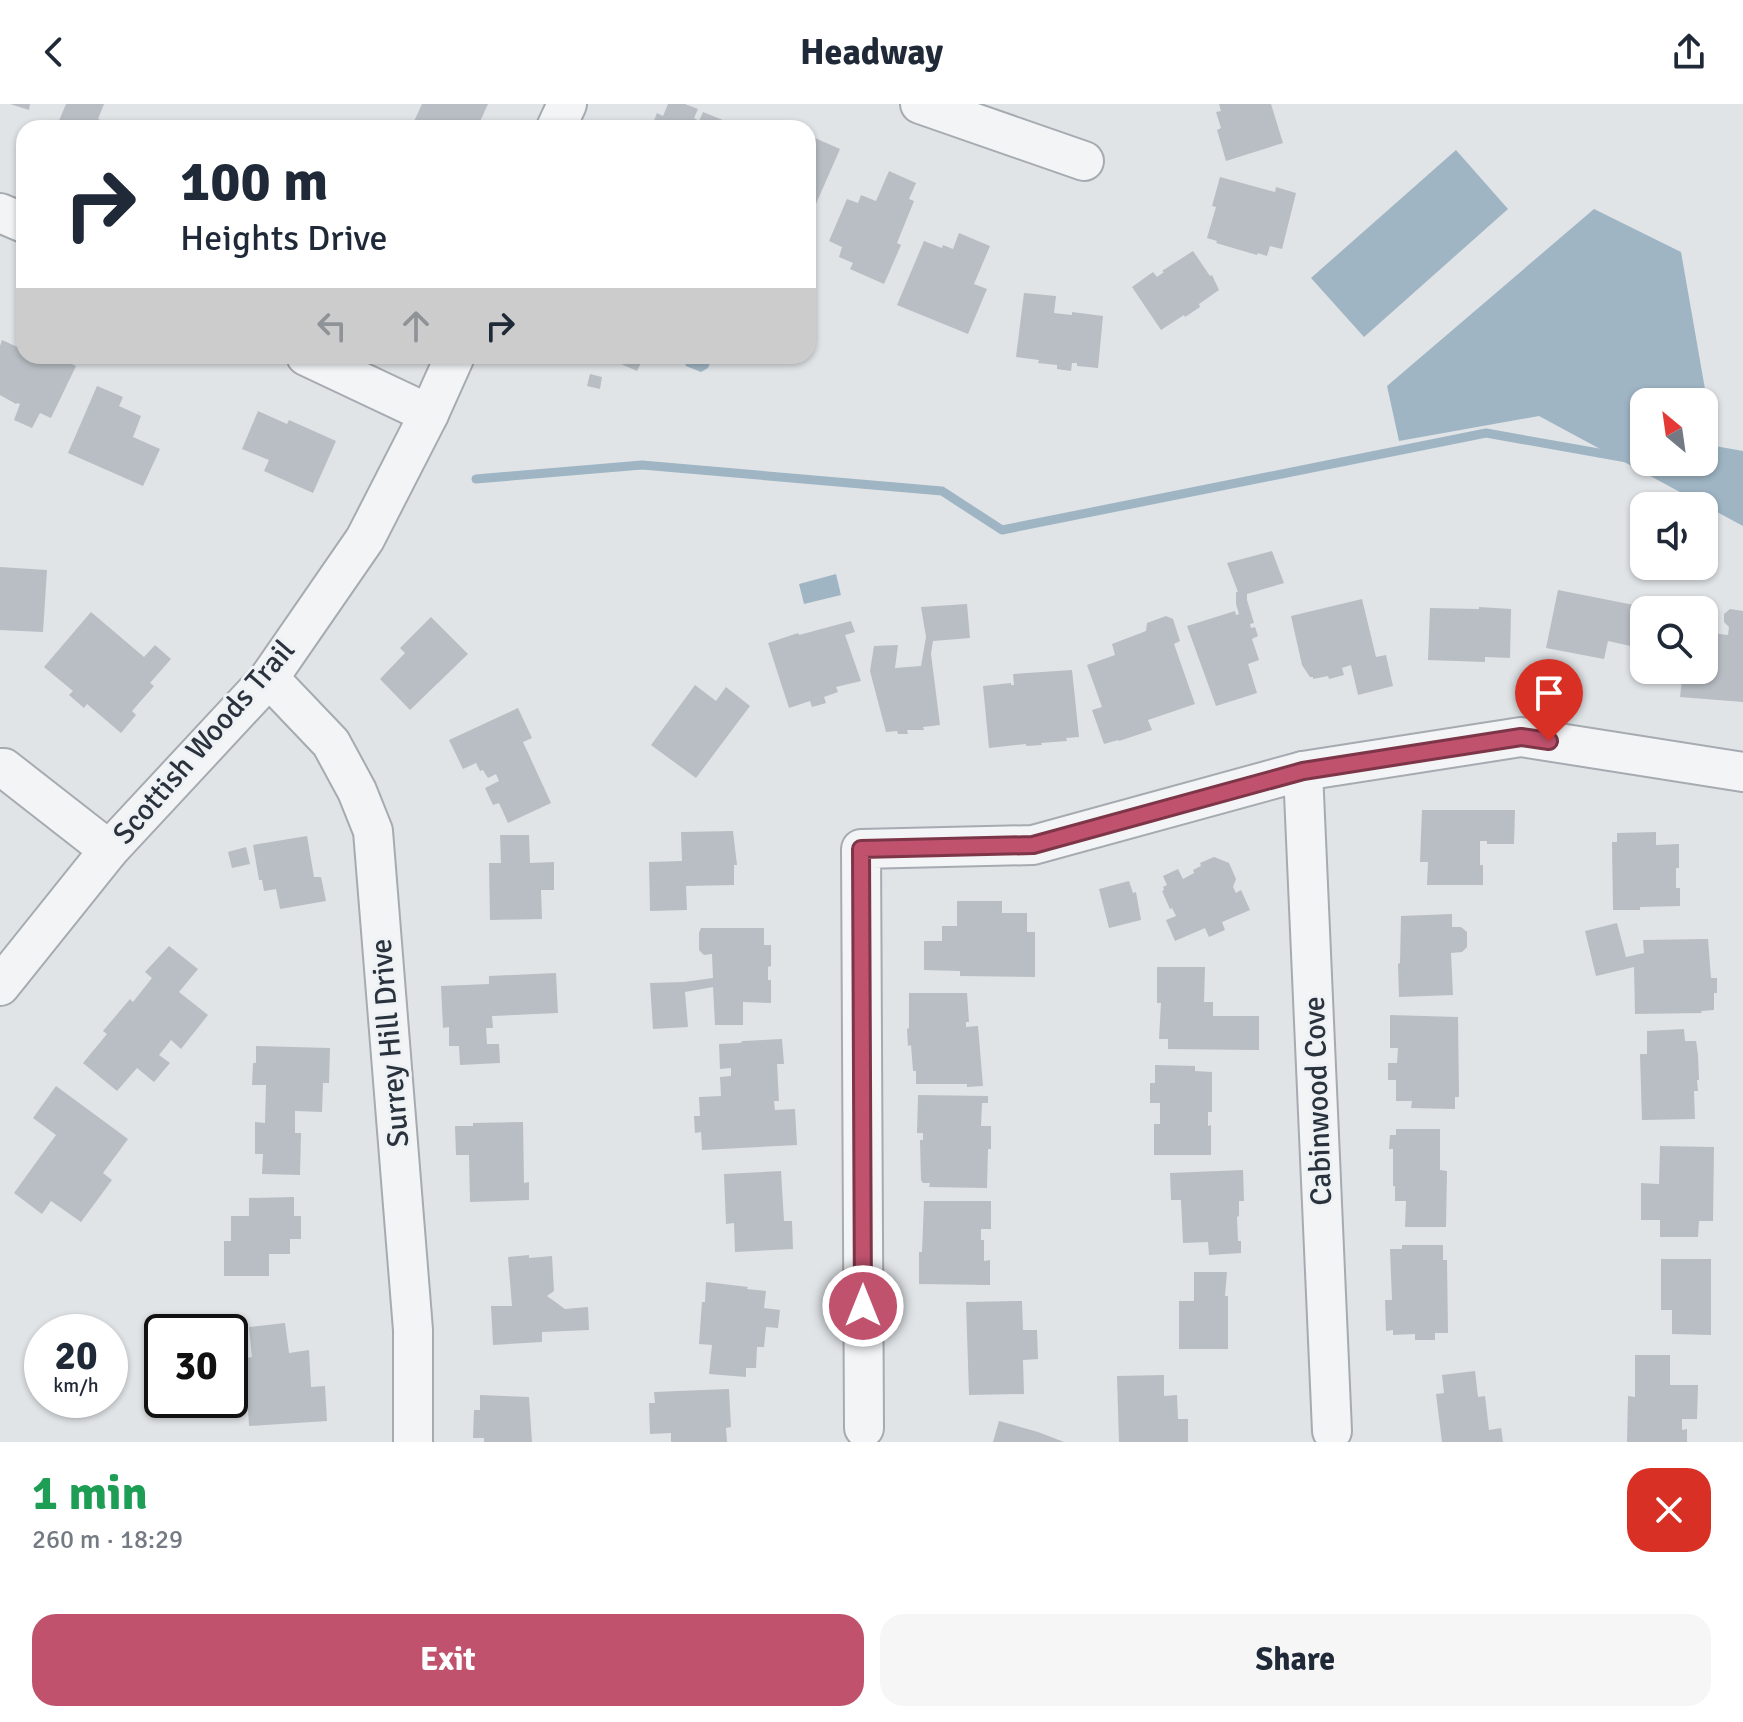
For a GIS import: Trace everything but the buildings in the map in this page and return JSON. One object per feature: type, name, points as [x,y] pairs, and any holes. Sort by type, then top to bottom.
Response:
[{"type":"street","points":[[920,104],[1084,161]]},
{"type":"street","points":[[323,364],[429,414]]},
{"type":"street","name":"Scottish Woods Trail","points":[[0,986],[109,850],[269,678],[365,539],[451,364]]},
{"type":"street","name":"Surrey Hill Drive","points":[[269,678],[331,743],[357,791],[373,831],[413,1330],[413,1442]]},
{"type":"street","points":[[864,1428],[861,849],[1033,845],[1303,771],[1521,737],[1743,772]]},
{"type":"street","points":[[0,768],[4,768],[109,850]]},
{"type":"street","name":"Cabinwood Cove","points":[[1303,771],[1332,1431]]},
{"type":"water","points":[[1456,150],[1508,209],[1364,337],[1311,278]]},
{"type":"water","points":[[1594,209],[1681,252],[1705,388],[1630,388],[1630,465],[1539,416],[1399,441],[1387,386]]},
{"type":"water","points":[[685,364],[710,364],[701,372]]},
{"type":"water","points":[[1718,447],[1743,451],[1743,526],[1718,513],[1718,492],[1680,492],[1650,476],[1718,476]]},
{"type":"water","points":[[836,574],[841,595],[804,604],[799,584]]},
{"type":"waterway","points":[[476,479],[642,465],[942,491],[1002,530],[1486,433],[1630,459]]},
{"type":"route","points":[[863,1306],[861,849],[1033,845],[1303,771],[1521,737],[1549,741]]}]
